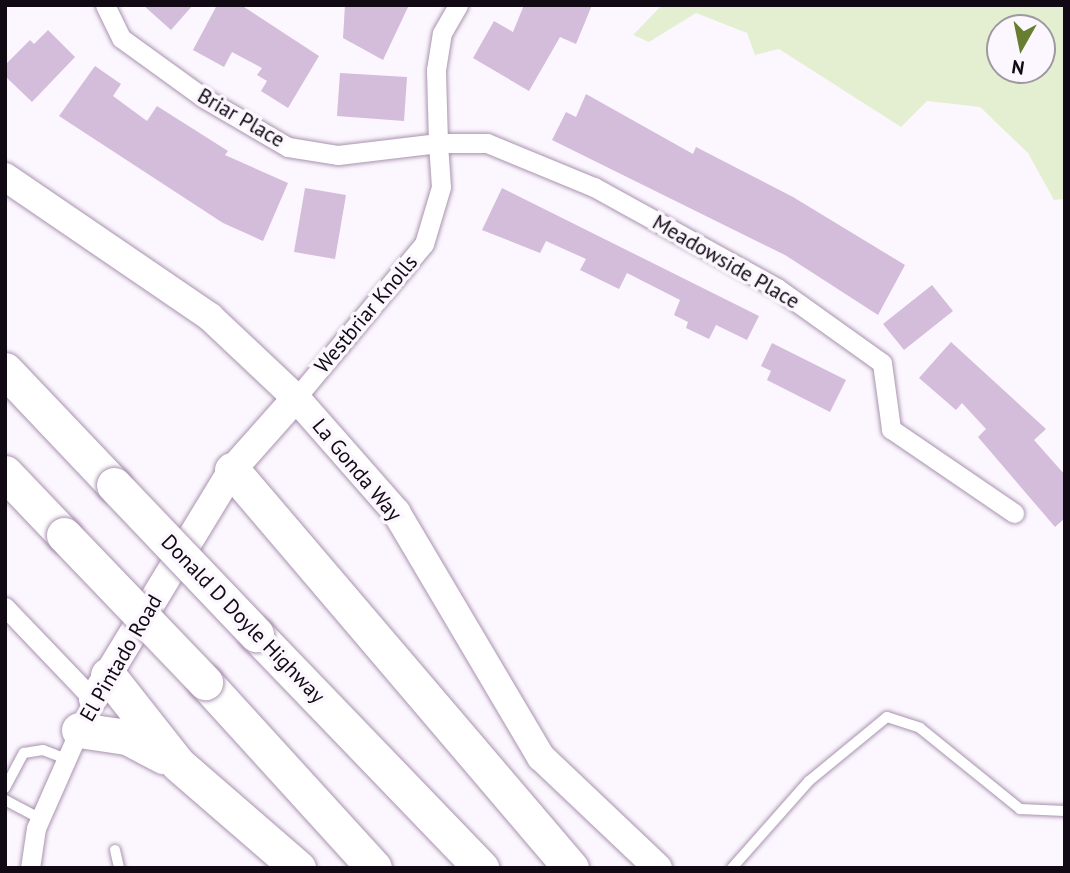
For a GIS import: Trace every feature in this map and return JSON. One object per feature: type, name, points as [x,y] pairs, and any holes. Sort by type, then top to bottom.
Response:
[{"type":"highway","name":"Donald D Doyle Highway","points":[[5,370],[481,868]]},
{"type":"highway","points":[[232,470],[571,868]]},
{"type":"highway","points":[[5,473],[205,682],[374,868]]},
{"type":"highway","points":[[87,716],[178,764],[299,868]]},
{"type":"highway","points":[[87,716],[178,764]]},
{"type":"street","name":"Briar Place","points":[[105,5],[121,38],[204,98],[288,147],[338,155],[438,143]]},
{"type":"street","points":[[438,143],[436,70],[442,33],[458,5]]},
{"type":"street","name":"Westbriar Knolls","points":[[296,398],[424,244],[441,187],[438,143]]},
{"type":"street","name":"Meadowside Place","points":[[438,143],[487,143],[594,187],[777,288],[882,363],[891,429],[1014,513]]},
{"type":"street","name":"La Gonda Way","points":[[5,177],[210,317],[296,398],[397,512],[541,757],[658,868]]},
{"type":"street","name":"El Pintado Road","points":[[30,868],[40,819],[87,716],[232,470],[296,398]]},
{"type":"street","points":[[5,607],[87,716]]},
{"type":"lane","points":[[5,788],[24,753],[43,750],[87,716]]},
{"type":"lane","points":[[732,868],[809,781],[887,717],[920,728],[1020,809],[1065,811]]},
{"type":"lane","points":[[5,800],[40,819]]},
{"type":"lane","points":[[115,850],[119,868]]},
{"type":"green space","points":[[662,5],[1065,5],[1065,199],[1054,200],[1028,153],[980,107],[927,101],[901,127],[779,49],[755,55],[747,33],[696,13],[649,42],[633,35]]},
{"type":"building","points":[[143,5],[193,5],[171,30]]},
{"type":"building","points":[[217,5],[241,5],[319,56],[288,108],[261,91],[267,81],[257,75],[262,68],[232,52],[224,67],[193,50]]},
{"type":"building","points":[[345,5],[409,5],[383,60],[343,38]]},
{"type":"building","points":[[524,5],[592,5],[576,44],[560,37],[529,91],[473,58],[494,21],[513,32]]},
{"type":"building","points":[[48,30],[75,57],[32,102],[5,76],[5,65],[30,40],[34,44]]},
{"type":"building","points":[[95,66],[121,84],[113,96],[147,121],[157,106],[228,151],[225,155],[288,183],[263,241],[223,223],[59,116]]},
{"type":"building","points":[[340,73],[407,77],[404,121],[337,116]]},
{"type":"building","points":[[586,94],[693,154],[696,147],[793,197],[905,265],[878,315],[785,255],[552,140],[566,112],[576,117]]},
{"type":"building","points":[[305,188],[346,195],[335,259],[294,252]]},
{"type":"building","points":[[502,188],[759,316],[747,340],[716,325],[709,339],[686,328],[688,322],[674,315],[680,300],[627,273],[619,289],[580,270],[586,259],[546,241],[540,253],[482,230]]},
{"type":"building","points":[[932,285],[953,311],[904,350],[883,324]]},
{"type":"building","points":[[951,342],[1046,429],[1034,440],[1065,475],[1065,518],[1055,527],[978,437],[986,429],[962,403],[956,410],[919,378]]},
{"type":"building","points":[[772,343],[846,380],[830,412],[767,380],[771,371],[761,366]]}]
